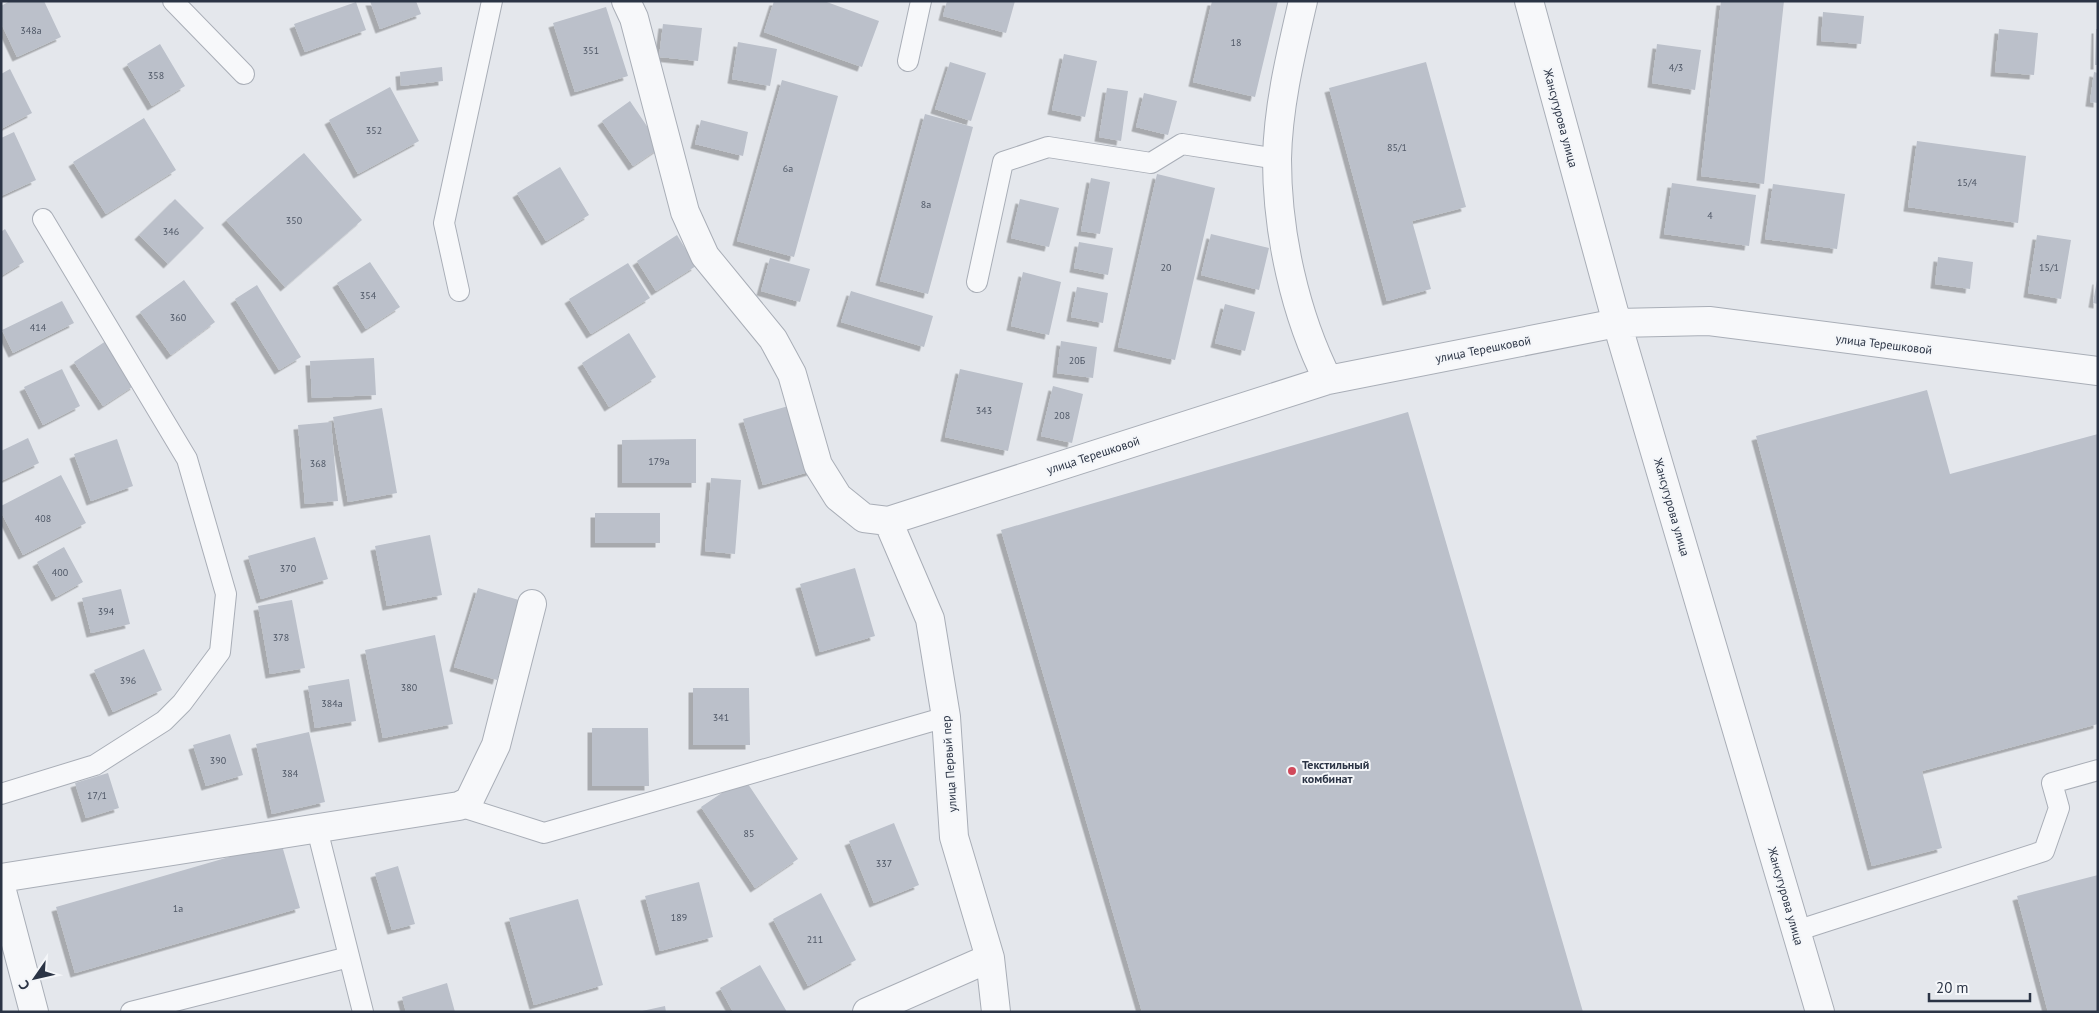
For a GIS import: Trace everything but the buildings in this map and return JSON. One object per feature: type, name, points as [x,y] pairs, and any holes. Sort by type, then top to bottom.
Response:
[{"type":"street","points":[[626,1],[634,18],[686,212],[705,256],[773,339],[792,374],[818,465],[838,497],[864,518],[888,521]]},
{"type":"street","points":[[1303,1],[1288,67],[1280,117],[1277,159],[1281,215],[1292,278],[1315,354],[1328,380]]},
{"type":"street","name":"Жансугурова улица","points":[[1529,1],[1617,323],[1820,1012]]},
{"type":"street","name":"улица Терешковой","points":[[888,521],[1328,380],[1617,323],[1709,321],[2098,371]]},
{"type":"street","name":"улица Первый пер","points":[[888,521],[930,619],[946,718],[954,837],[990,958],[996,1012]]},
{"type":"street","points":[[1,878],[459,806],[469,800],[496,745],[532,604]]},
{"type":"street","points":[[1,886],[34,1012]]},
{"type":"street","points":[[866,1012],[990,958]]},
{"type":"lane","points":[[173,1],[244,74]]},
{"type":"lane","points":[[459,291],[444,223],[492,1]]},
{"type":"lane","points":[[908,61],[921,1]]},
{"type":"lane","points":[[977,282],[1003,162],[1048,147],[1151,163],[1182,144],[1277,159]]},
{"type":"lane","points":[[1,794],[95,765],[164,721],[182,703],[220,652],[226,594],[186,459],[43,219]]},
{"type":"lane","points":[[459,806],[544,833],[946,718]]},
{"type":"lane","points":[[1796,931],[2044,851],[2059,808],[2052,783],[2098,770]]},
{"type":"lane","points":[[317,828],[363,1012]]},
{"type":"lane","points":[[131,1012],[349,958]]},
{"type":"place","name":"Текстильный комбинат","points":[[1292,771]]}]
